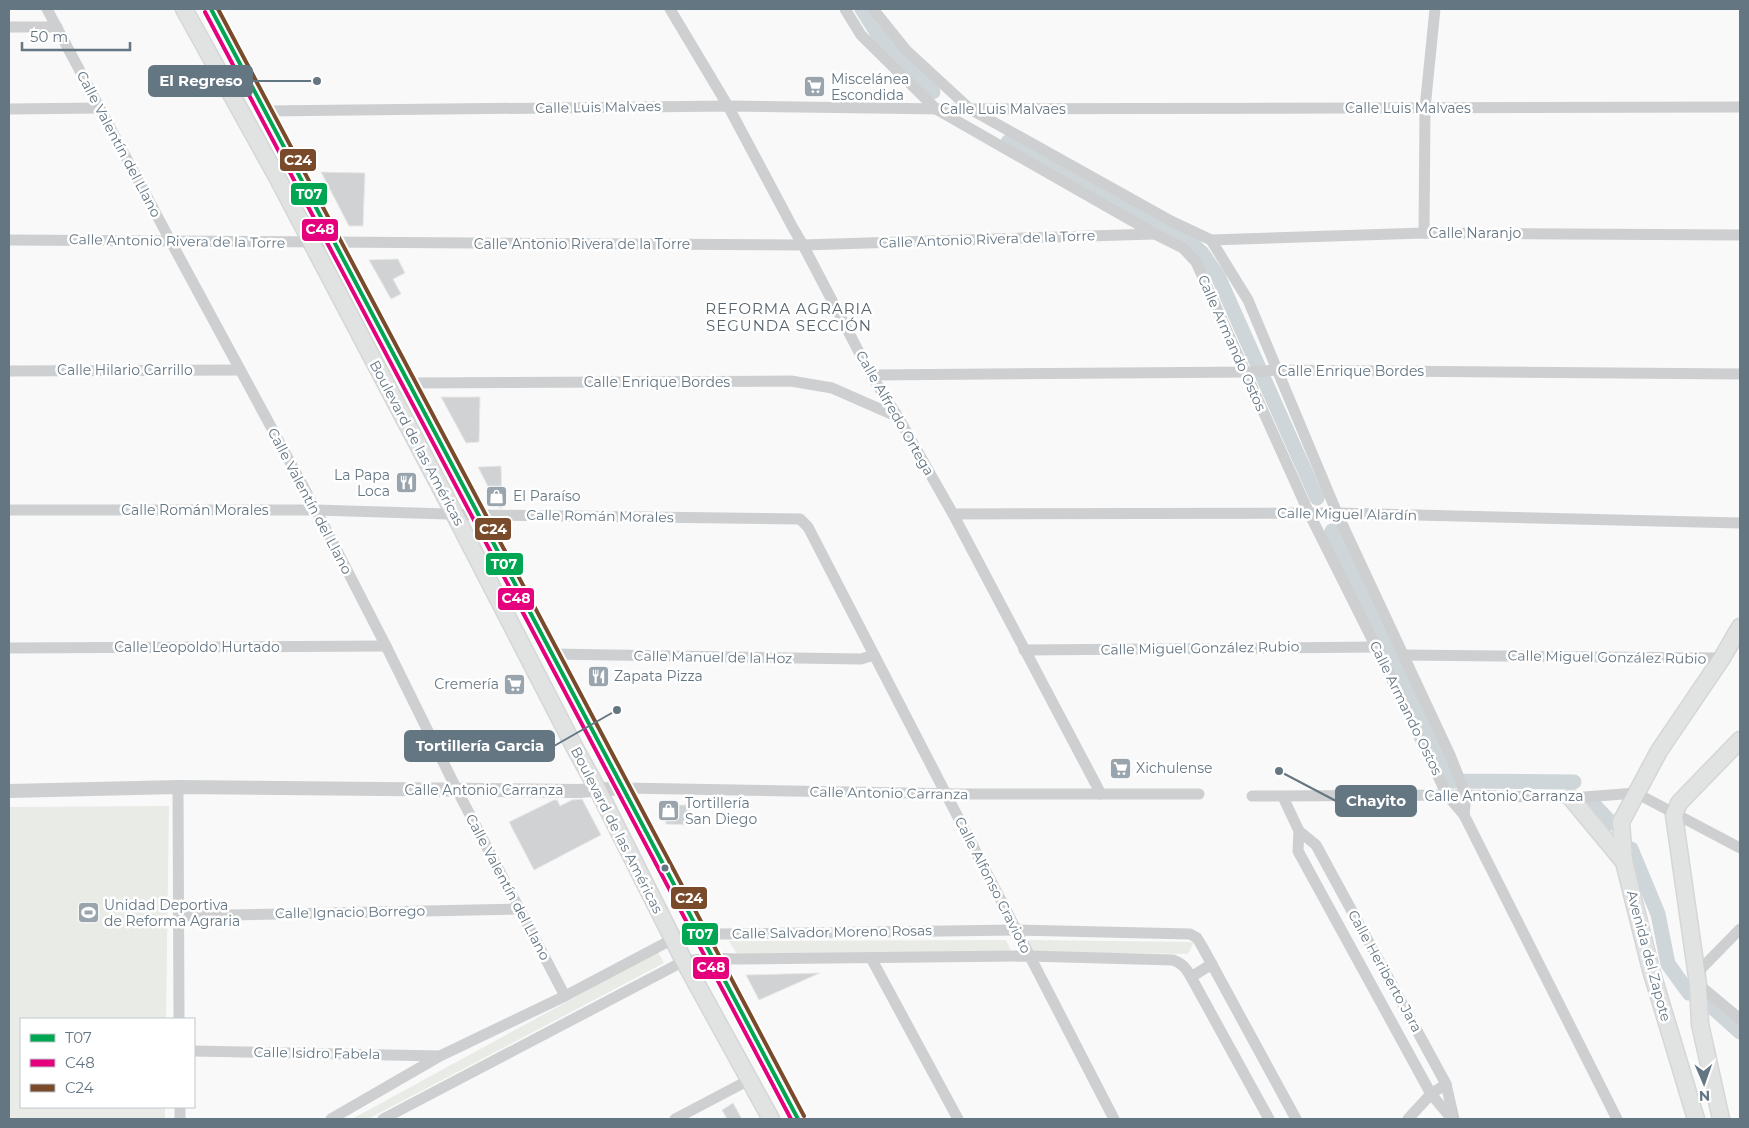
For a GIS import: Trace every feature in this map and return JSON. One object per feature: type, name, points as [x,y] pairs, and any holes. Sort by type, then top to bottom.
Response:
[{"type":"main road","name":"Boulevard de las Américas","points":[[184,9],[229,88],[455,514],[684,961],[772,1119]]},
{"type":"main road","name":"Boulevard de las Américas","points":[[211,9],[798,1119]]},
{"type":"main road","name":"Avenida del Zapote","points":[[1696,1119],[1652,970],[1624,862],[1621,822],[1658,751],[1722,658],[1740,627]]},
{"type":"main road","points":[[1721,1119],[1700,1024],[1697,979],[1674,814],[1679,804],[1740,740]]},
{"type":"main road","points":[[1571,798],[1624,862]]},
{"type":"street","name":"Calle Valentín del Llano","points":[[47,9],[316,510],[457,790],[565,996]]},
{"type":"street","name":"Calle Alfredo Ortega","points":[[670,9],[728,106],[871,375],[898,417],[954,514],[1101,794]]},
{"type":"street","name":"Calle Armando Ostos","points":[[845,9],[861,35],[936,109],[1155,234],[1183,248],[1196,262],[1309,513],[1448,795],[1464,815],[1617,1119]]},
{"type":"street","points":[[873,9],[906,50],[970,109],[1171,221],[1211,240]]},
{"type":"street","points":[[1424,233],[1426,108],[1435,9]]},
{"type":"street","points":[[9,27],[57,27]]},
{"type":"street","name":"Calle Luis Malvaes","points":[[265,111],[728,106],[936,109],[1740,107]]},
{"type":"street","points":[[9,109],[100,108]]},
{"type":"street","points":[[1010,151],[1018,135]]},
{"type":"street","name":"Calle Naranjo","points":[[1211,240],[1424,233],[1740,235]]},
{"type":"street","name":"Calle Antonio Rivera de la Torre","points":[[9,240],[803,245],[1155,234]]},
{"type":"street","name":"Calle Armando Ostos","points":[[1211,240],[1248,300],[1337,513],[1450,755],[1466,795],[1464,815]]},
{"type":"street","name":"Calle Hilario Carrillo","points":[[9,371],[240,370]]},
{"type":"street","name":"Calle Enrique Bordes","points":[[871,375],[1244,372],[1277,370],[1740,374]]},
{"type":"street","name":"Calle Enrique Bordes","points":[[409,383],[791,381],[832,388],[898,417]]},
{"type":"street","name":"Calle Román Morales","points":[[9,510],[316,510],[480,515],[800,519]]},
{"type":"street","name":"Calle Miguel Alardín","points":[[954,514],[1337,513],[1740,523]]},
{"type":"street","name":"Calle Alfonso Cravioto","points":[[800,519],[808,527],[1114,1119]]},
{"type":"street","name":"Calle Leopoldo Hurtado","points":[[9,648],[386,646]]},
{"type":"street","name":"Calle Miguel González Rubio","points":[[1024,650],[1376,647]]},
{"type":"street","name":"Calle Manuel de la Hoz","points":[[552,654],[861,659],[874,655]]},
{"type":"street","name":"Calle Miguel González Rubio","points":[[1402,655],[1722,658]]},
{"type":"street","points":[[178,787],[179,1018]]},
{"type":"street","name":"Calle Antonio Carranza","points":[[9,791],[178,787],[457,790],[598,790],[624,788],[945,794],[1199,794]]},
{"type":"street","points":[[1636,793],[1740,848]]},
{"type":"street","name":"Calle Antonio Carranza","points":[[1252,796],[1466,795],[1571,798],[1636,793]]},
{"type":"street","name":"Calle Heriberto Jara","points":[[1283,797],[1299,831],[1316,845],[1446,1084],[1453,1119]]},
{"type":"street","name":"Calle Heriberto Jara","points":[[1299,831],[1298,851],[1431,1094],[1453,1119]]},
{"type":"street","name":"Calle Ignacio Borrego","points":[[180,916],[520,909]]},
{"type":"street","points":[[1740,929],[1697,979],[1740,1019]]},
{"type":"street","name":"Calle Salvador Moreno Rosas","points":[[331,1119],[440,1056],[565,996],[673,939],[700,936],[1016,930],[1190,934],[1196,938],[1296,1119]]},
{"type":"street","name":"Calle Salvador Moreno Rosas","points":[[383,1119],[684,961],[712,958],[1029,956],[1172,960],[1180,962],[1191,977],[1269,1119]]},
{"type":"street","points":[[871,958],[958,1119]]},
{"type":"street","points":[[1191,977],[1212,964]]},
{"type":"street","name":"Calle Isidro Fabela","points":[[195,1051],[440,1056]]},
{"type":"street","points":[[675,1119],[749,1080]]},
{"type":"street","points":[[1408,1119],[1431,1094],[1446,1084]]},
{"type":"shaded area","name":"Unidad Deportiva de Reforma Agraria","points":[[169,806],[166,1018],[20,1018],[20,1108],[165,1108],[165,1119],[9,1119],[9,807]]},
{"type":"shaded area","points":[[1006,940],[1012,953],[737,954],[729,941]]},
{"type":"shaded area","points":[[1026,940],[1194,942],[1188,954],[1032,952]]},
{"type":"shaded area","points":[[658,952],[664,963],[368,1119],[352,1119]]},
{"type":"building","points":[[321,172],[365,173],[363,226],[349,226]]},
{"type":"building","points":[[398,259],[405,273],[393,279],[401,294],[391,299],[369,260]]},
{"type":"building","points":[[441,397],[480,397],[479,442],[466,443]]},
{"type":"building","points":[[501,466],[502,508],[499,508],[478,467]]},
{"type":"building","points":[[582,799],[601,835],[534,870],[509,822],[554,800],[557,800],[560,806],[572,800]]},
{"type":"building","points":[[664,805],[690,805],[690,825],[666,824]]},
{"type":"building","points":[[820,973],[759,1000],[746,975]]},
{"type":"building","points":[[733,1103],[742,1119],[727,1119],[722,1110]]},
{"type":"waterway","points":[[862,9],[881,39],[933,92]]},
{"type":"waterway","points":[[1008,142],[1189,241],[1202,253],[1218,276],[1317,498]]},
{"type":"waterway","points":[[1332,531],[1449,781],[1574,782]]},
{"type":"waterway","points":[[1594,805],[1611,823]]},
{"type":"waterway","points":[[1631,849],[1658,914],[1668,964],[1689,993]]},
{"type":"waterway","points":[[1711,1006],[1740,1032]]},
{"type":"transit line","name":"T07","points":[[211,9],[798,1119]]},
{"type":"transit line","name":"C24","points":[[218,9],[804,1116]]},
{"type":"transit line","name":"C48","points":[[205,12],[791,1119]]},
{"type":"place","name":"El Regreso","points":[[317,81]]},
{"type":"place","name":"Miscelánea Escondida","points":[[815,87]]},
{"type":"place","name":"La Papa Loca","points":[[406,483]]},
{"type":"place","name":"El Paraíso","points":[[497,496]]},
{"type":"place","name":"Zapata Pizza","points":[[598,676]]},
{"type":"place","name":"Cremería","points":[[515,684]]},
{"type":"place","name":"Tortillería Garcia","points":[[617,710]]},
{"type":"place","name":"Xichulense","points":[[1120,768]]},
{"type":"place","name":"Chayito","points":[[1279,771]]},
{"type":"place","name":"Tortillería San Diego","points":[[669,811]]},
{"type":"place","name":"Unidad Deportiva de Reforma Agraria","points":[[88,913]]},
{"type":"district","name":"REFORMA AGRARIA SEGUNDA SECCIÓN","points":[[789,316]]}]
